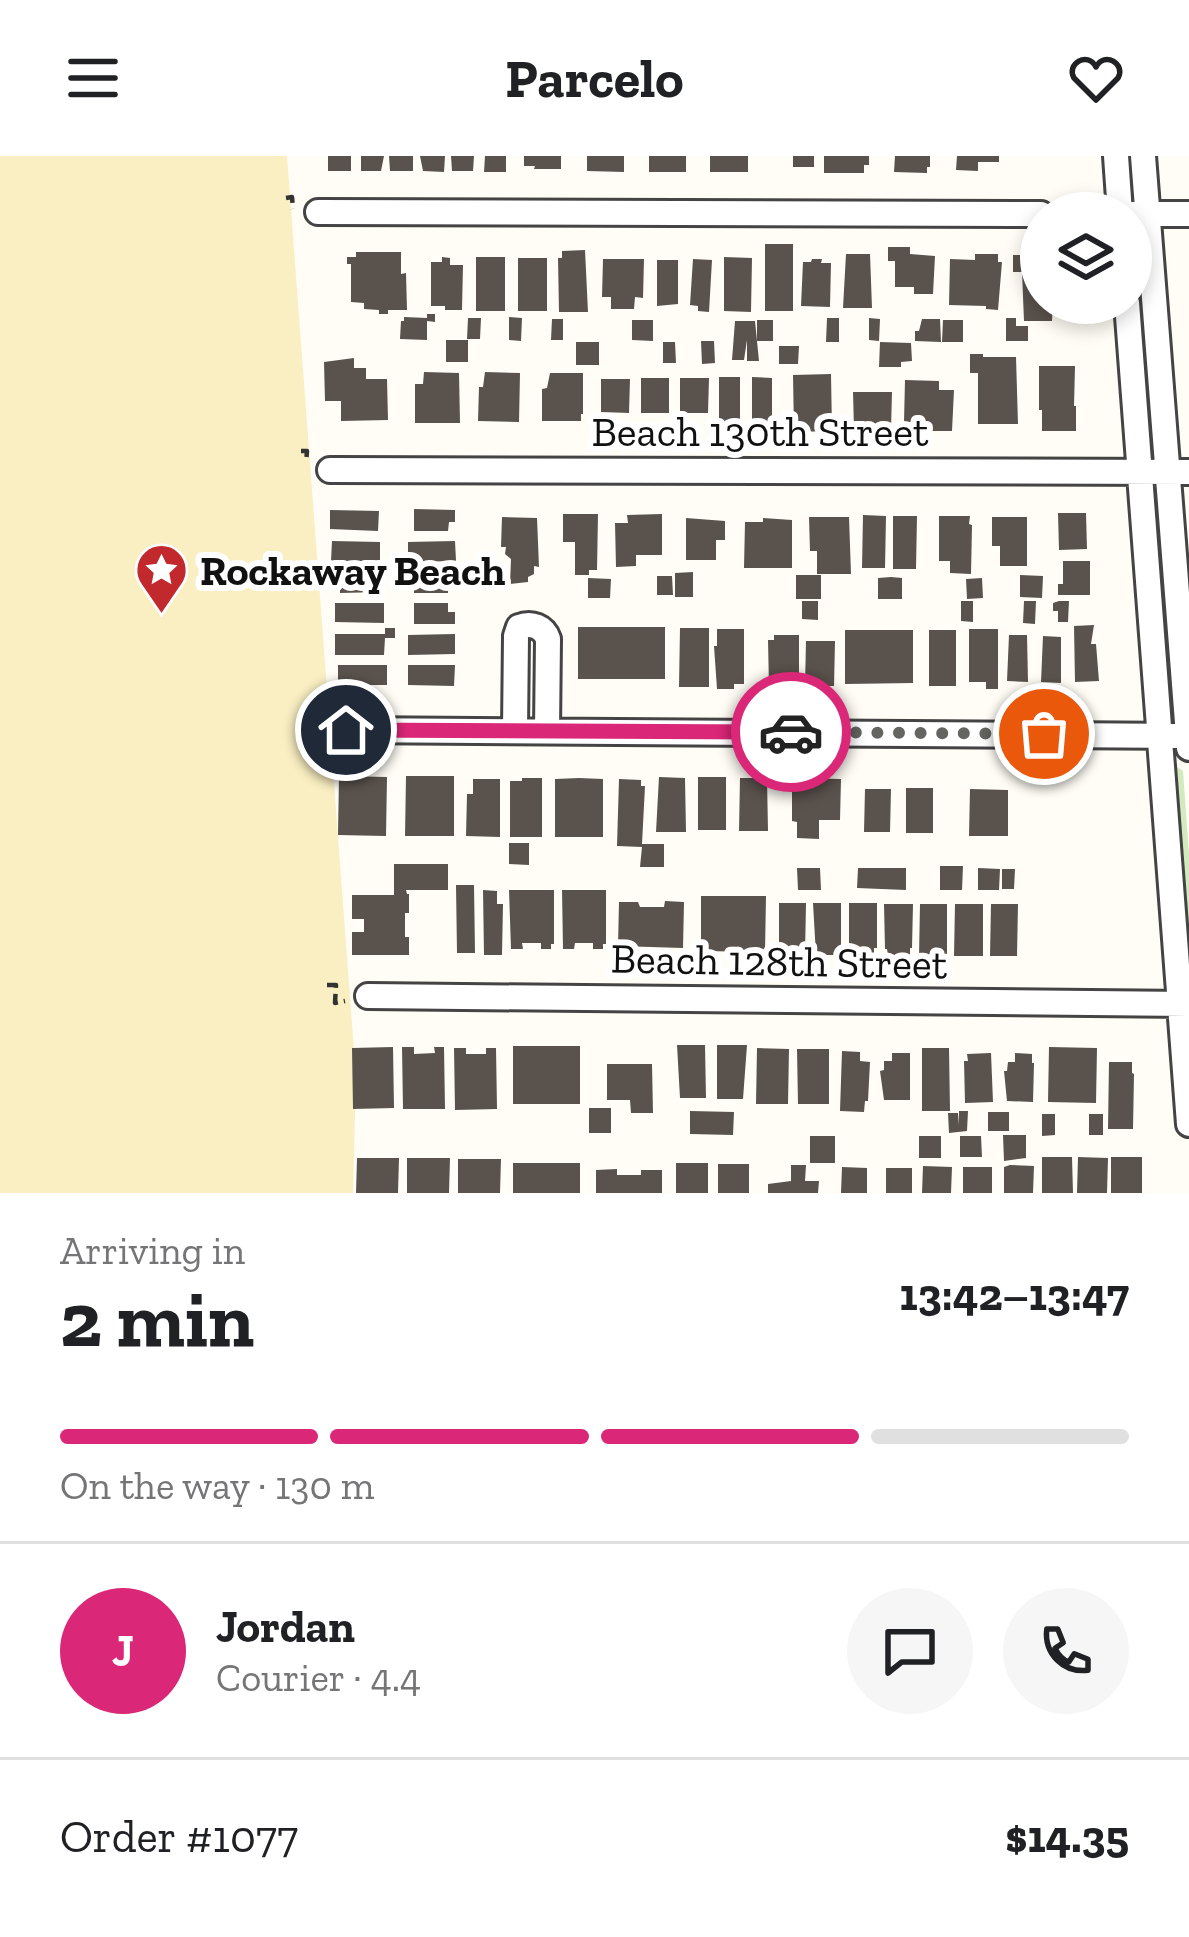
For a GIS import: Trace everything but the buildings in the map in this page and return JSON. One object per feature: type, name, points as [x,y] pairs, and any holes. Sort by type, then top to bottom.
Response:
[{"type":"street","points":[[1115,156],[1118,192]]},
{"type":"street","points":[[1141,192],[1143,156]]},
{"type":"street","points":[[318,212],[1020,214]]},
{"type":"street","points":[[1152,214],[1189,214]]},
{"type":"street","points":[[1152,300],[1178,472],[1189,751]]},
{"type":"street","points":[[1129,324],[1159,736],[1185,1004],[1189,1124]]},
{"type":"street","name":"Beach 130th Street","points":[[330,470],[1178,472]]},
{"type":"street","points":[[515,730],[516,636],[519,627],[530,624],[542,629],[548,640],[547,730]]},
{"type":"street","points":[[346,730],[1188,736]]},
{"type":"street","name":"Beach 128th Street","points":[[368,996],[1185,1004]]},
{"type":"green space","points":[[1172,768],[1183,771],[1189,854],[1189,976]]},
{"type":"sand","name":"Rockaway Beach","points":[[0,156],[287,156],[356,1077],[353,1193],[0,1193]]},
{"type":"way so far","points":[[791,732],[1044,734]]},
{"type":"place","name":"Rockaway Beach","points":[[161,616]]},
{"type":"route","points":[[346,730],[791,732]]}]
